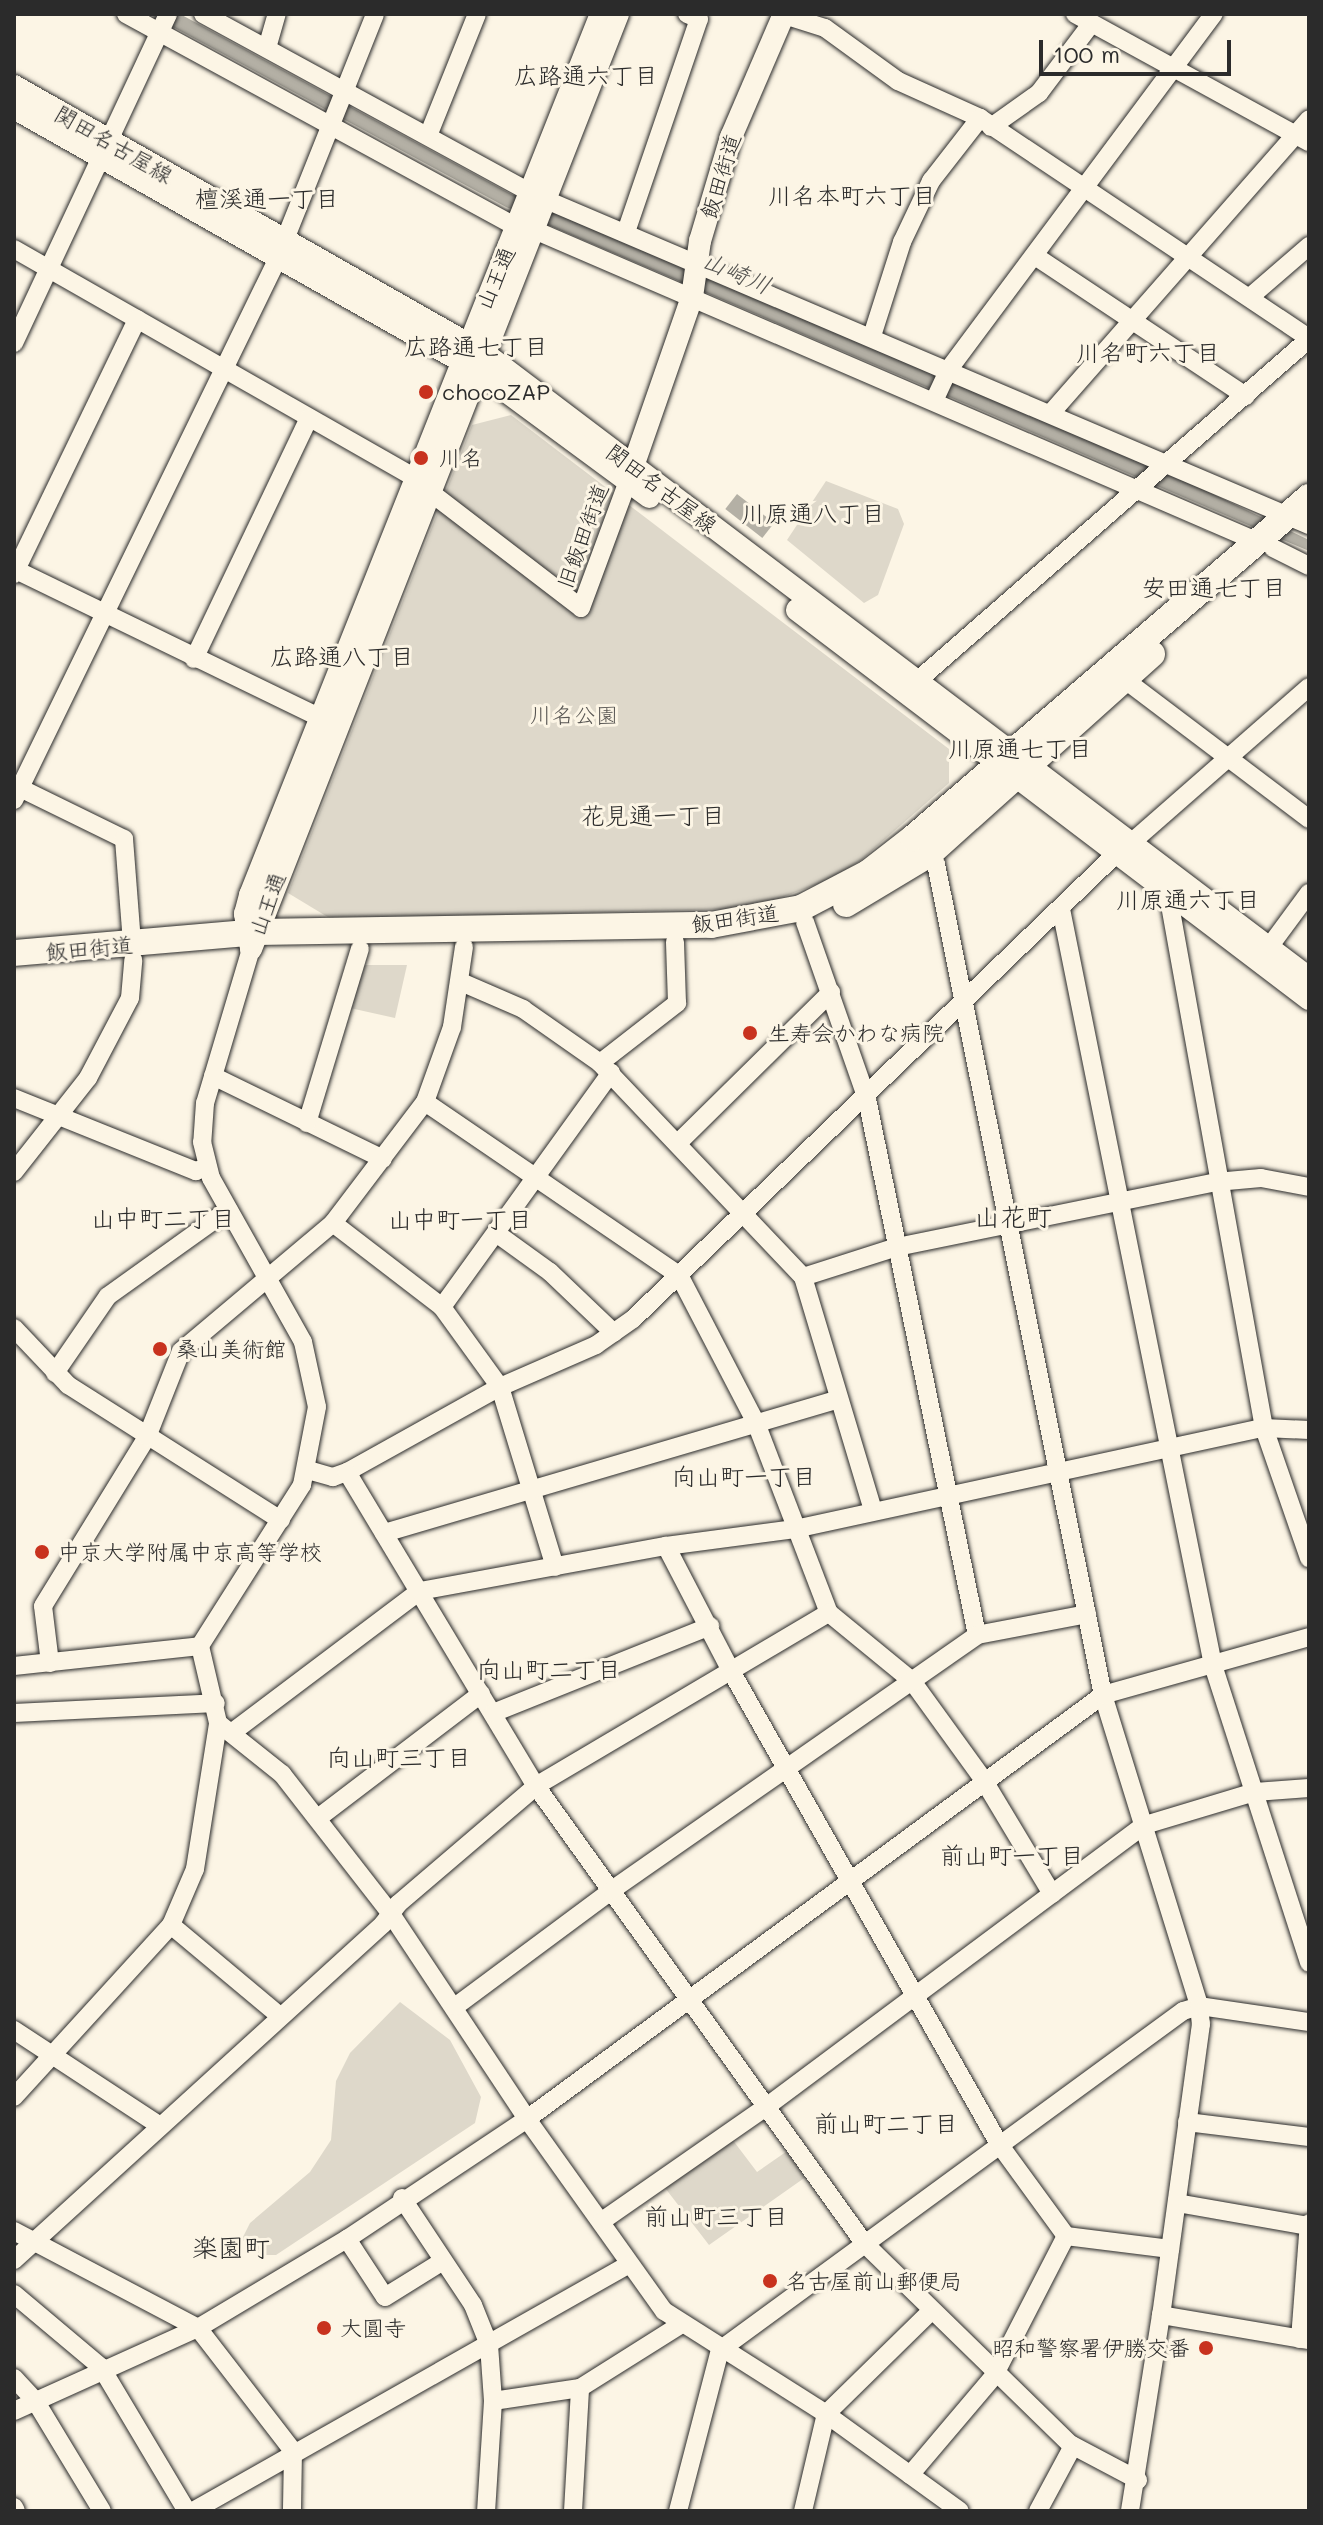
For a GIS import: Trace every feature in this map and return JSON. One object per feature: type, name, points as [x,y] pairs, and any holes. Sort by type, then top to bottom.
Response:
[{"type":"highway","name":"飯田街道","points":[[251,938],[360,949],[675,942],[752,937],[805,922],[882,886],[921,846],[1013,764],[1301,517]]},
{"type":"highway","name":"飯田街道","points":[[1013,764],[1124,679],[1268,543]]},
{"type":"highway","name":"飯田街道","points":[[14,969],[251,938],[740,922],[824,898],[921,846]]},
{"type":"highway","name":"飯田街道","points":[[14,953],[133,952]]},
{"type":"main road","name":"山王通","points":[[537,197],[601,14]]},
{"type":"main road","name":"山王通","points":[[251,938],[525,226],[618,14]]},
{"type":"main road","name":"飯田街道","points":[[631,473],[692,295],[731,137],[784,14]]},
{"type":"main road","name":"関田名古屋線","points":[[14,86],[105,149],[473,357],[916,682],[1013,764]]},
{"type":"main road","name":"関田名古屋線","points":[[14,108],[105,149]]},
{"type":"main road","name":"関田名古屋線","points":[[631,473],[1264,954],[1309,999]]},
{"type":"main road","name":"山王通","points":[[251,938],[250,895],[321,718],[424,486]]},
{"type":"main road","name":"関田名古屋線","points":[[1125,847],[1168,894],[1264,954],[1309,978]]},
{"type":"street","points":[[126,14],[164,25],[335,125],[525,226],[1268,543],[1309,566]]},
{"type":"street","points":[[203,14],[537,197],[1301,517]]},
{"type":"street","points":[[267,48],[277,14]]},
{"type":"street","points":[[14,1172],[59,1119],[121,1017],[130,998],[133,952],[124,839],[17,794],[281,250],[335,125],[375,14]]},
{"type":"street","points":[[428,136],[477,14]]},
{"type":"street","points":[[626,232],[699,19],[687,14]]},
{"type":"street","points":[[784,14],[825,28],[898,81],[986,123],[1085,192],[1309,338],[1169,464],[916,682]]},
{"type":"street","points":[[934,401],[949,369],[1179,67],[1214,14]]},
{"type":"street","points":[[872,336],[902,242],[931,181],[986,123],[1039,93],[1083,19],[1179,67],[1302,139]]},
{"type":"street","points":[[14,343],[164,25]]},
{"type":"street","points":[[1051,413],[1187,258],[1302,139],[1309,119]]},
{"type":"street","points":[[1250,297],[1309,246]]},
{"type":"street","points":[[14,249],[424,486]]},
{"type":"street","points":[[1035,256],[1246,396]]},
{"type":"street","points":[[137,319],[15,571],[321,718]]},
{"type":"street","points":[[194,659],[309,418]]},
{"type":"street","name":"旧飯田街道","points":[[424,486],[581,608],[631,473]]},
{"type":"street","points":[[1124,679],[1309,819]]},
{"type":"street","points":[[308,1470],[333,1477],[347,1472],[500,1387],[614,1333],[745,1216],[1125,847],[1309,687]]},
{"type":"street","points":[[921,846],[936,864],[1103,1695],[1199,2006],[1177,2203],[1138,2480],[1130,2511]]},
{"type":"street","points":[[1264,954],[1309,893]]},
{"type":"street","points":[[1168,894],[1216,1182],[1264,1428],[1309,1558]]},
{"type":"street","points":[[1061,909],[1213,1665],[1255,1792],[1301,1910],[1309,1963]]},
{"type":"street","points":[[805,922],[867,1099],[977,1635]]},
{"type":"street","points":[[251,938],[201,1130],[207,1167],[311,1363],[317,1407],[308,1470],[281,1520],[200,1646],[226,1727],[282,1774],[391,1914],[456,2006],[527,2119],[602,2221],[628,2265],[680,2325],[826,2414],[960,2511]]},
{"type":"street","points":[[442,1307],[538,1175],[606,1068],[677,1003],[675,942]]},
{"type":"street","points":[[50,1663],[43,1606],[147,1437],[181,1351],[333,1223],[425,1102],[452,1027],[464,947]]},
{"type":"street","points":[[307,1123],[360,949]]},
{"type":"street","points":[[461,982],[523,1009],[606,1068],[803,1277],[873,1510]]},
{"type":"street","points":[[678,1143],[831,992]]},
{"type":"street","points":[[213,1076],[383,1159]]},
{"type":"street","points":[[14,1098],[59,1119],[196,1171],[207,1167]]},
{"type":"street","points":[[425,1102],[538,1175],[679,1275],[756,1423],[829,1613],[912,1681],[983,1779],[1052,1894]]},
{"type":"street","points":[[803,1277],[897,1247],[1216,1182],[1261,1178],[1309,1187]]},
{"type":"street","points":[[55,1373],[108,1296],[228,1210]]},
{"type":"street","points":[[333,1223],[442,1307],[500,1387],[555,1567]]},
{"type":"street","points":[[496,1233],[550,1272],[614,1333]]},
{"type":"street","points":[[14,1328],[55,1373],[147,1437],[281,1520]]},
{"type":"street","points":[[384,1533],[839,1399]]},
{"type":"street","points":[[14,2097],[171,1925],[195,1869],[226,1727],[420,1591],[666,1546],[795,1529],[947,1492],[1264,1428],[1309,1430]]},
{"type":"street","points":[[347,1472],[536,1786],[864,2243],[994,2376],[1073,2446],[1138,2480]]},
{"type":"street","points":[[666,1546],[731,1671],[999,2144],[1066,2236],[1170,2249]]},
{"type":"street","points":[[14,2260],[391,1914],[536,1786],[829,1613]]},
{"type":"street","points":[[456,2006],[612,1890],[977,1635],[1087,1614]]},
{"type":"street","points":[[493,1713],[710,1626]]},
{"type":"street","points":[[14,2411],[101,2367],[198,2328],[347,2239],[402,2198],[527,2119],[688,1996],[851,1881],[983,1779],[1103,1695],[1309,1637]]},
{"type":"street","points":[[14,1666],[200,1646]]},
{"type":"street","points":[[318,1818],[481,1694]]},
{"type":"street","points":[[14,1713],[216,1703]]},
{"type":"street","points":[[602,2221],[766,2107],[1145,1825],[1255,1792],[1309,1788]]},
{"type":"street","points":[[171,1925],[280,2016]]},
{"type":"street","points":[[678,2511],[720,2350],[1183,2011],[1199,2006],[1309,2022]]},
{"type":"street","points":[[14,2030],[160,2126]]},
{"type":"street","points":[[1187,2122],[1309,2137]]},
{"type":"street","points":[[402,2198],[473,2305],[489,2345],[493,2401],[486,2511]]},
{"type":"street","points":[[1161,2315],[1305,2340],[1309,2225],[1177,2203]]},
{"type":"street","points":[[14,2231],[198,2328],[293,2451],[292,2511]]},
{"type":"street","points":[[910,2475],[994,2376],[1066,2236]]},
{"type":"street","points":[[347,2239],[385,2297],[443,2261]]},
{"type":"street","points":[[14,2294],[101,2367],[190,2511],[628,2265]]},
{"type":"street","points":[[803,2511],[826,2414],[931,2311]]},
{"type":"street","points":[[493,2401],[580,2388],[680,2325]]},
{"type":"street","points":[[14,2378],[36,2402],[102,2511]]},
{"type":"street","points":[[573,2511],[580,2388]]},
{"type":"street","points":[[1038,2511],[1073,2446]]},
{"type":"green space","name":"川名公園","points":[[511,415],[949,749],[949,783],[860,861],[831,879],[775,900],[730,909],[331,919],[288,893],[472,425]]},
{"type":"green space","points":[[826,481],[898,509],[904,524],[878,595],[864,603],[787,540]]},
{"type":"green space","points":[[365,965],[407,965],[395,1018],[350,1008]]},
{"type":"green space","points":[[400,2002],[450,2040],[481,2097],[475,2123],[276,2255],[257,2255],[242,2239],[250,2223],[310,2172],[331,2140],[336,2081],[350,2053]]},
{"type":"green space","points":[[732,2139],[757,2172],[793,2147],[810,2174],[709,2245],[662,2184]]},
{"type":"shaded area","name":"山崎川","points":[[149,14],[180,14],[511,194],[1169,473],[1309,540],[1309,551],[506,207]]},
{"type":"shaded area","points":[[737,494],[774,523],[762,538],[725,509]]},
{"type":"place","name":"chocoZAP","points":[[426,392]]},
{"type":"place","name":"川名","points":[[421,458]]},
{"type":"place","name":"生寿会かわな病院","points":[[750,1033]]},
{"type":"place","name":"桑山美術館","points":[[160,1349]]},
{"type":"place","name":"中京大学附属中京高等学校","points":[[42,1552]]},
{"type":"place","name":"名古屋前山郵便局","points":[[770,2281]]},
{"type":"place","name":"大圓寺","points":[[324,2328]]},
{"type":"place","name":"昭和警察署伊勝交番","points":[[1206,2348]]},
{"type":"district","name":"広路通六丁目","points":[[586,75]]},
{"type":"district","name":"川名本町六丁目","points":[[852,195]]},
{"type":"district","name":"檀溪通一丁目","points":[[267,198]]},
{"type":"district","name":"広路通七丁目","points":[[476,346]]},
{"type":"district","name":"川名町六丁目","points":[[1148,352]]},
{"type":"district","name":"川原通八丁目","points":[[813,513]]},
{"type":"district","name":"安田通七丁目","points":[[1214,587]]},
{"type":"district","name":"広路通八丁目","points":[[342,656]]},
{"type":"district","name":"川原通七丁目","points":[[1020,748]]},
{"type":"district","name":"花見通一丁目","points":[[653,815]]},
{"type":"district","name":"川原通六丁目","points":[[1188,899]]},
{"type":"district","name":"山花町","points":[[1013,1217]]},
{"type":"district","name":"山中町二丁目","points":[[163,1218]]},
{"type":"district","name":"山中町一丁目","points":[[460,1219]]},
{"type":"district","name":"向山町一丁目","points":[[744,1476]]},
{"type":"district","name":"向山町二丁目","points":[[549,1669]]},
{"type":"district","name":"向山町三丁目","points":[[399,1757]]},
{"type":"district","name":"前山町一丁目","points":[[1012,1855]]},
{"type":"district","name":"前山町二丁目","points":[[886,2123]]},
{"type":"district","name":"前山町三丁目","points":[[716,2216]]},
{"type":"district","name":"楽園町","points":[[231,2248]]}]
